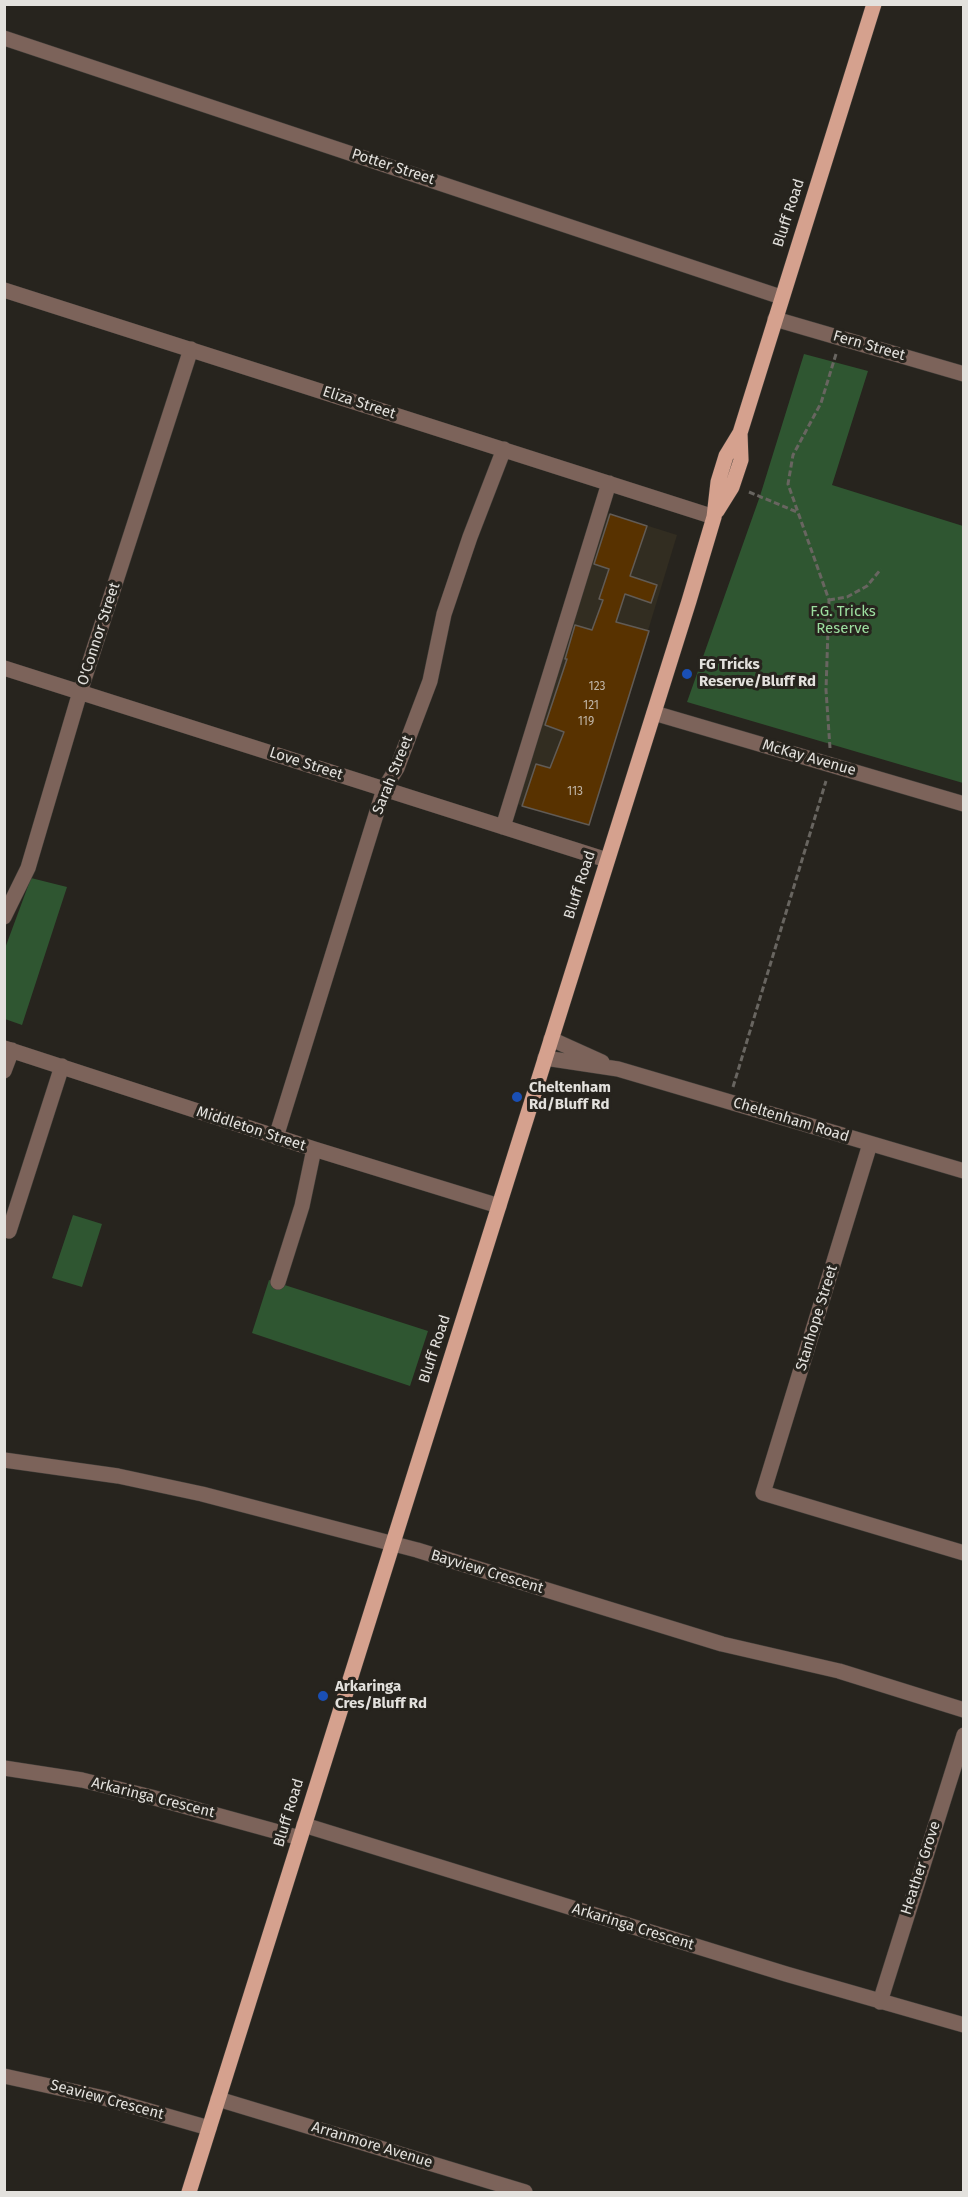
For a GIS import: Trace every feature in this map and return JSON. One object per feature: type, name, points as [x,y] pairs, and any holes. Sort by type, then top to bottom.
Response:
[{"type":"main road","name":"Bluff Road","points":[[189,2193],[714,517],[732,487],[741,460],[740,433],[874,4]]},
{"type":"street","name":"Potter Street","points":[[4,38],[781,297]]},
{"type":"street","name":"Eliza Street","points":[[4,290],[714,517]]},
{"type":"street","name":"Fern Street","points":[[775,319],[963,374]]},
{"type":"street","name":"O'Connor Street","points":[[4,917],[28,868],[80,692],[191,349]]},
{"type":"street","name":"Sarah Street","points":[[276,1137],[384,789],[397,768],[430,681],[444,614],[470,537],[504,449]]},
{"type":"street","points":[[503,827],[609,483]]},
{"type":"street","name":"Love Street","points":[[4,668],[607,860]]},
{"type":"street","name":"McKay Avenue","points":[[654,713],[963,804]]},
{"type":"street","name":"Cheltenham Road","points":[[550,1039],[618,1069]]},
{"type":"street","points":[[4,1071],[8,1049]]},
{"type":"street","name":"Middleton Street","points":[[8,1049],[276,1137],[499,1206]]},
{"type":"street","name":"Cheltenham Road","points":[[545,1058],[618,1069],[963,1171]]},
{"type":"street","points":[[9,1231],[62,1066]]},
{"type":"street","name":"Stanhope Street","points":[[870,1144],[763,1493],[963,1553]]},
{"type":"street","points":[[278,1282],[302,1206],[314,1149]]},
{"type":"street","name":"Bayview Crescent","points":[[4,1460],[118,1476],[202,1494],[392,1544],[722,1644],[839,1671],[963,1710]]},
{"type":"street","name":"Heather Grove","points":[[880,2002],[963,1735]]},
{"type":"street","name":"Arkaringa Crescent","points":[[4,1768],[82,1780],[302,1831],[963,2025]]},
{"type":"street","name":"Seaview Crescent","points":[[4,2076],[105,2098],[210,2128]]},
{"type":"street","name":"Arranmore Avenue","points":[[219,2099],[525,2193]]},
{"type":"path","points":[[729,1101],[831,764],[826,690],[828,600],[788,484],[793,455],[821,403],[840,338]]},
{"type":"path","points":[[749,492],[799,513]]},
{"type":"path","points":[[828,600],[848,597],[867,586],[881,569]]},
{"type":"shaded area","points":[[607,513],[677,535],[589,825],[517,804]]},
{"type":"green space","name":"F.G. Tricks Reserve","points":[[804,354],[868,371],[832,485],[963,526],[963,783],[687,702],[760,496]]},
{"type":"green space","points":[[31,878],[67,887],[22,1025],[5,1019],[4,951]]},
{"type":"green space","points":[[73,1215],[102,1224],[82,1287],[52,1278]]},
{"type":"green space","points":[[269,1280],[428,1331],[410,1386],[252,1333]]},
{"type":"building","points":[[610,514],[647,526],[630,576],[657,585],[651,603],[625,594],[616,622],[649,631],[589,825],[522,806],[536,764],[550,768],[564,732],[545,725],[567,659],[565,659],[575,625],[592,630],[603,600],[599,599],[609,569],[594,564]]},
{"type":"place","name":"FG Tricks Reserve/Bluff Rd","points":[[687,674]]},
{"type":"place","name":"Cheltenham Rd/Bluff Rd","points":[[517,1097]]},
{"type":"place","name":"Arkaringa Cres/Bluff Rd","points":[[323,1696]]}]
